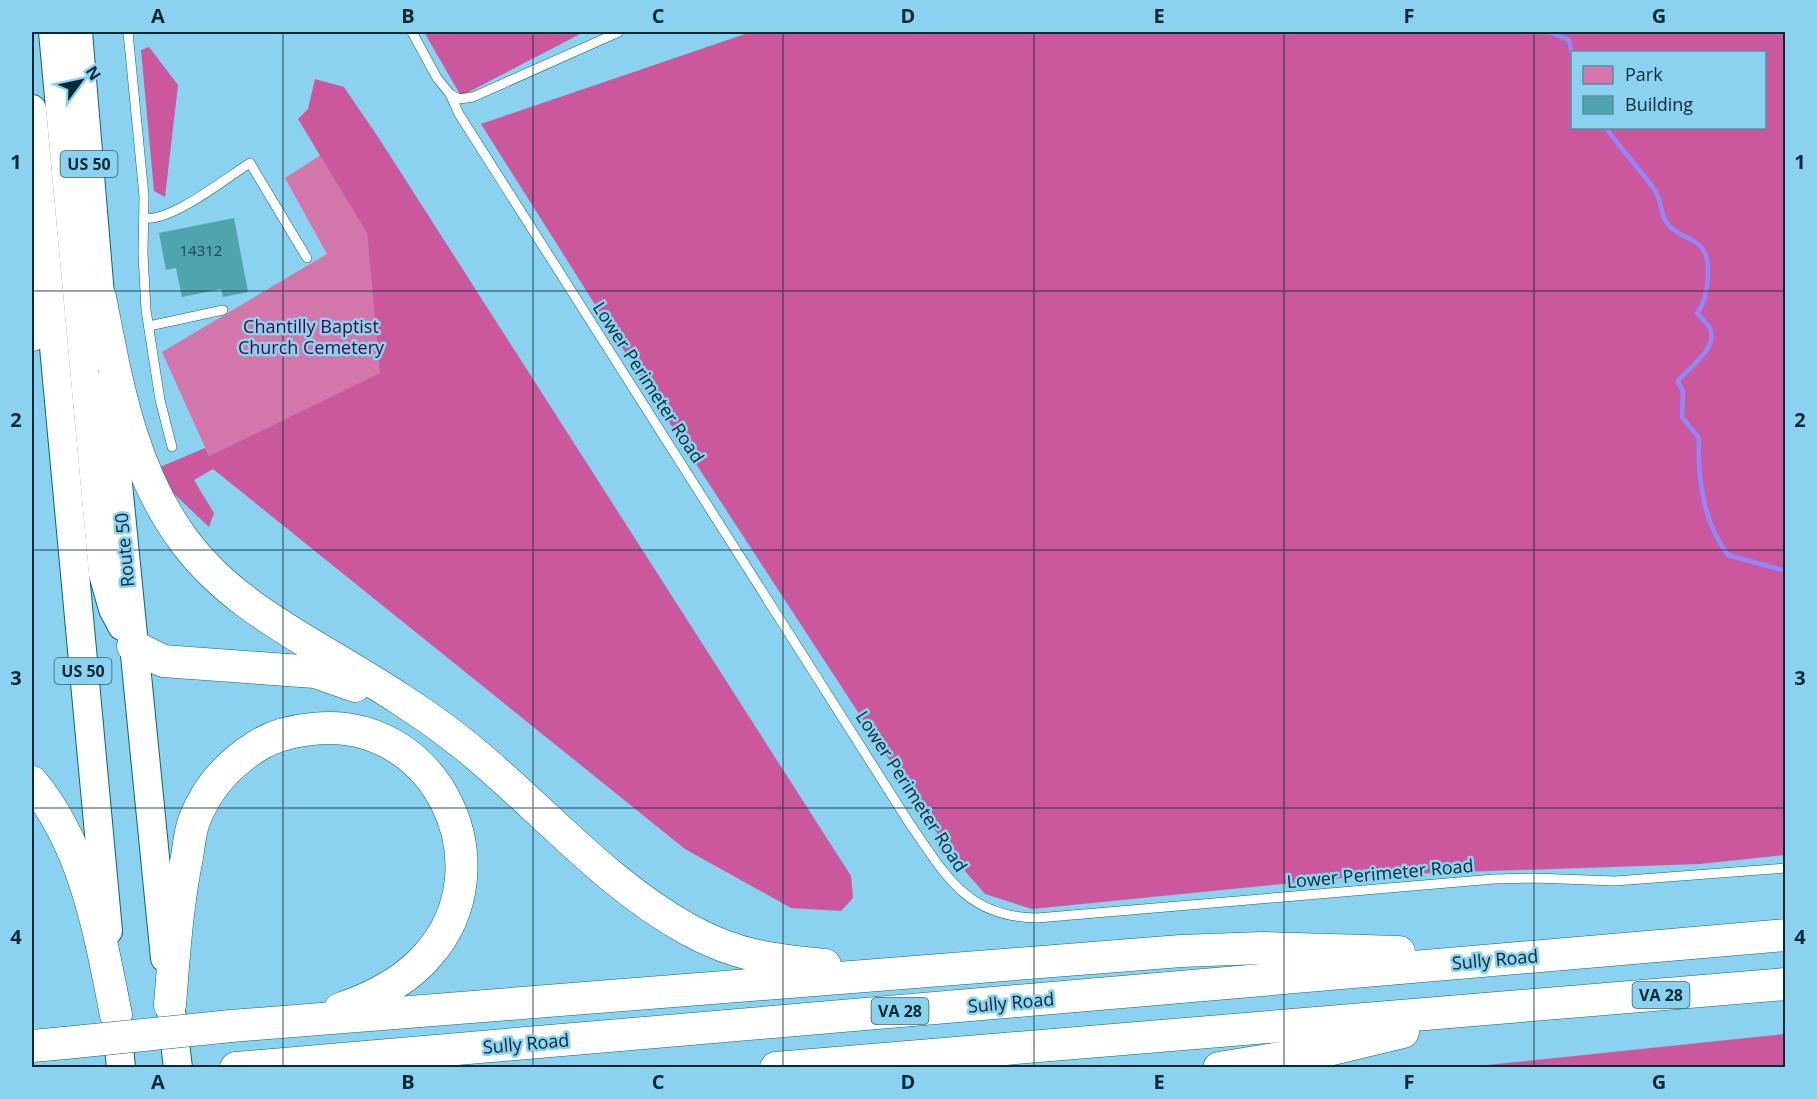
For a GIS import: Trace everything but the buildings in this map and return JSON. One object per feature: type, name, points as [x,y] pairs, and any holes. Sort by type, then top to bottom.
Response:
[{"type":"highway","points":[[53,32],[103,574],[112,609],[133,646],[163,661],[315,672],[363,688],[428,718]]},
{"type":"highway","name":"Route 50","points":[[78,32],[133,646],[178,1068]]},
{"type":"highway","name":"US 50","points":[[32,109],[121,1068]]},
{"type":"highway","points":[[32,270],[32,335]]},
{"type":"highway","points":[[100,297],[121,399],[137,456],[162,507],[200,561],[237,597],[428,718],[490,767],[635,897],[692,932],[755,957],[909,974]]},
{"type":"highway","points":[[170,1005],[180,888],[194,822],[212,787],[232,763],[264,741],[291,731],[336,728],[382,739],[422,767],[450,809],[461,843],[462,863],[456,900],[450,919],[429,954],[405,976],[361,1002],[312,1019]]},
{"type":"highway","points":[[32,782],[67,839],[93,904],[116,1015]]},
{"type":"highway","name":"Sully Road","points":[[236,1068],[1785,935]]},
{"type":"highway","points":[[32,1046],[312,1019],[1181,951],[1251,949],[1565,954]]},
{"type":"highway","name":"VA 28","points":[[776,1068],[1785,984]]},
{"type":"highway","points":[[1219,1068],[1324,1051],[1536,1005]]},
{"type":"lane","points":[[128,32],[144,218],[143,268],[149,326],[159,400],[172,447]]},
{"type":"lane","name":"Lower Perimeter Road","points":[[412,32],[437,78],[450,94],[459,114],[910,824],[948,879],[978,905],[1000,914],[1037,918],[1494,879],[1615,881],[1785,868]]},
{"type":"lane","points":[[450,94],[459,99],[473,97],[619,32]]},
{"type":"lane","points":[[144,218],[156,218],[172,211],[250,163],[308,258]]},
{"type":"lane","points":[[149,326],[223,310]]},
{"type":"green space","name":"Chantilly Baptist Church Cemetery","points":[[321,155],[367,233],[381,373],[209,456],[162,352],[327,254],[285,178]]},
{"type":"shaded area","points":[[424,32],[584,32],[461,96]]},
{"type":"shaded area","points":[[751,32],[1785,32],[1785,855],[1700,864],[1373,875],[1032,909],[985,894],[952,856],[685,447],[481,124]]},
{"type":"shaded area","points":[[149,47],[178,85],[165,197],[154,191],[141,50]]},
{"type":"shaded area","points":[[315,79],[344,87],[380,140],[851,876],[853,898],[841,911],[791,908],[685,849],[213,469],[194,480],[214,513],[209,527],[171,491],[160,467],[205,448],[209,456],[380,373],[367,233],[298,119],[308,109]]},
{"type":"shaded area","points":[[1785,1034],[1785,1067],[1468,1067]]},
{"type":"waterway","points":[[1549,32],[1569,40],[1571,51]]},
{"type":"waterway","points":[[1607,129],[1656,193],[1668,225],[1692,240],[1705,253],[1708,280],[1704,299],[1697,313],[1710,328],[1712,335],[1702,357],[1678,381],[1683,392],[1682,417],[1699,438],[1701,484],[1713,529],[1728,555],[1786,571]]}]
